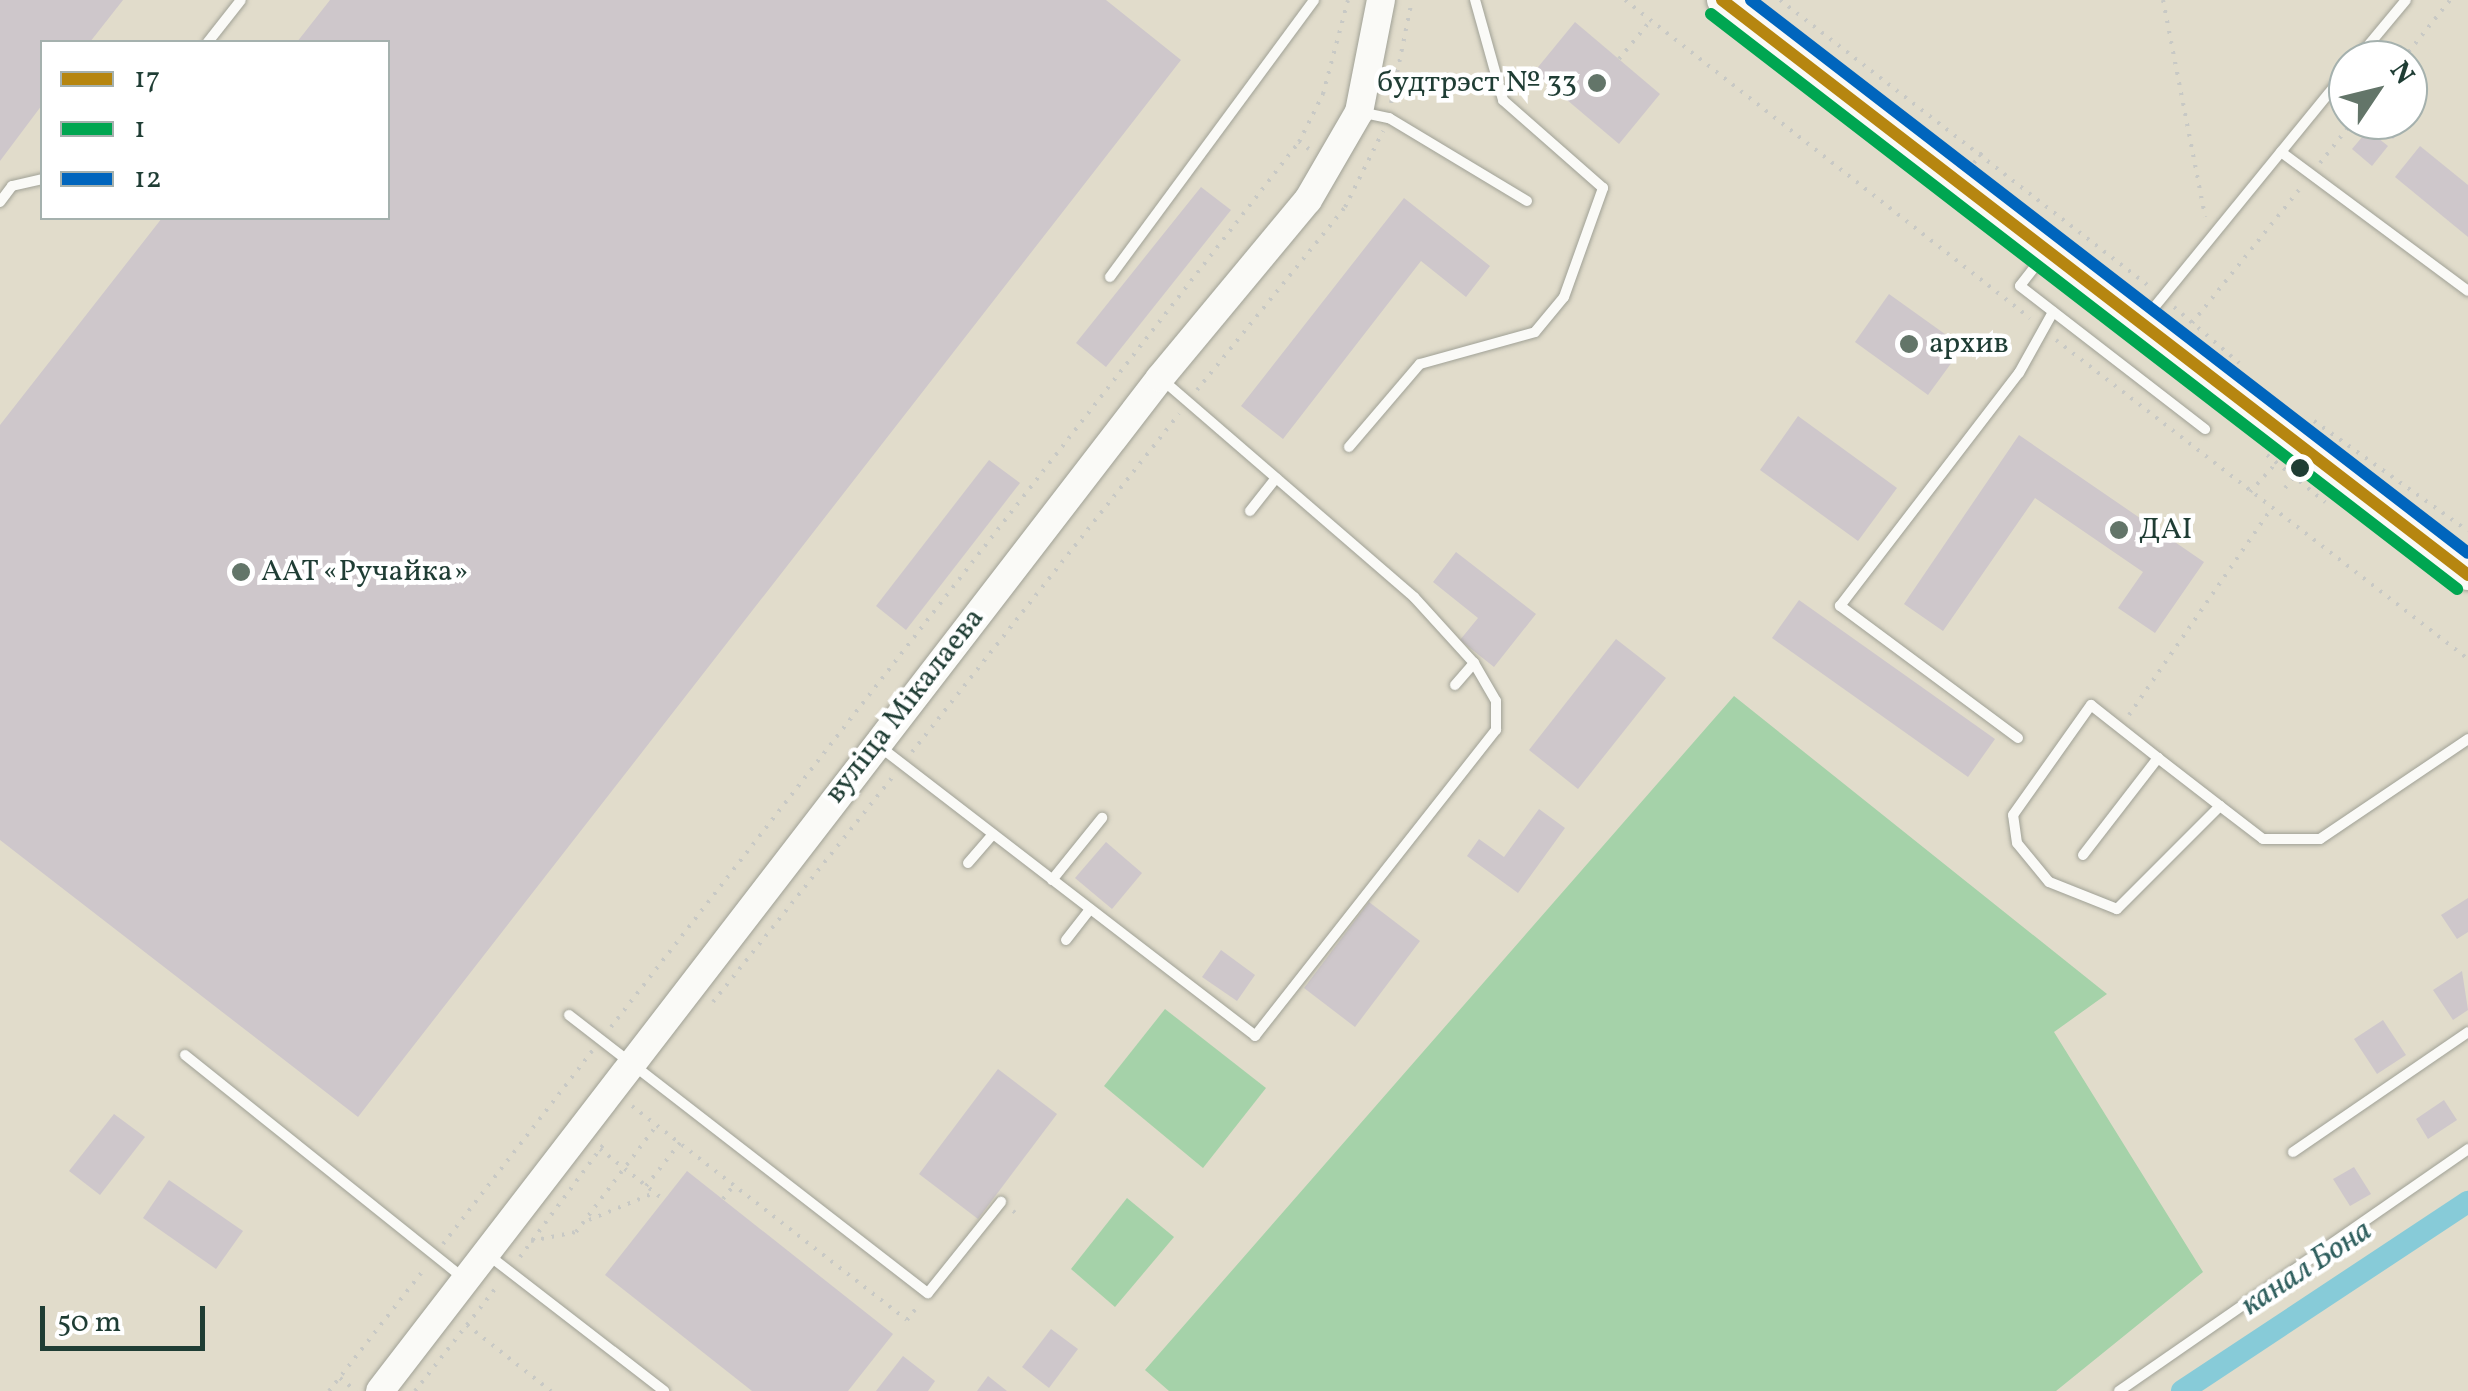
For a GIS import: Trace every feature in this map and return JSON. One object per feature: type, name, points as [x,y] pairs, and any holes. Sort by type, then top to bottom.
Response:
[{"type":"main road","name":"вуліца Мікалаева","points":[[380,1391],[486,1253],[641,1071],[876,744],[1160,378],[1308,200],[1359,112],[1381,0]]},
{"type":"main road","points":[[1722,0],[2468,575]]},
{"type":"lane","points":[[210,40],[241,0]]},
{"type":"lane","points":[[1110,277],[1314,0]]},
{"type":"lane","points":[[1349,446],[1420,364],[1535,332],[1564,298],[1603,188],[1504,100],[1475,0]]},
{"type":"lane","points":[[2373,40],[2406,0]]},
{"type":"lane","points":[[2141,323],[2328,94]]},
{"type":"lane","points":[[1359,112],[1388,118],[1527,201]]},
{"type":"lane","points":[[2281,152],[2468,291]]},
{"type":"lane","points":[[0,202],[12,186],[40,180]]},
{"type":"lane","points":[[2048,251],[2020,286],[2205,428]]},
{"type":"lane","points":[[2018,738],[1840,606],[2019,373],[2053,312]]},
{"type":"lane","points":[[876,744],[1255,1036],[1496,730],[1496,701],[1474,663],[1414,597],[1160,378]]},
{"type":"lane","points":[[1250,511],[1276,478]]},
{"type":"lane","points":[[1455,684],[1474,663]]},
{"type":"lane","points":[[2220,806],[2117,909],[2050,882],[2018,843],[2014,815],[2090,706],[2120,728],[2220,806],[2263,840],[2320,839],[2468,740]]},
{"type":"lane","points":[[2083,855],[2158,758]]},
{"type":"lane","points":[[1052,880],[1102,818]]},
{"type":"lane","points":[[968,864],[992,834]]},
{"type":"lane","points":[[1066,940],[1090,909]]},
{"type":"lane","points":[[569,1016],[928,1293],[1001,1202]]},
{"type":"lane","points":[[2293,1152],[2468,1032]]},
{"type":"lane","points":[[184,1056],[466,1280]]},
{"type":"lane","points":[[2118,1391],[2468,1150]]},
{"type":"lane","points":[[486,1253],[664,1391]]},
{"type":"path","points":[[329,1391],[1298,142],[1323,94],[1348,0]]},
{"type":"path","points":[[712,1004],[1345,207],[1388,118],[1412,0]]},
{"type":"path","points":[[1780,0],[2162,296],[2241,365]]},
{"type":"path","points":[[2163,0],[2210,241]]},
{"type":"path","points":[[2418,40],[2450,0]]},
{"type":"path","points":[[1619,59],[1651,20]]},
{"type":"path","points":[[2192,323],[2338,140]]},
{"type":"path","points":[[1298,142],[1360,180]]},
{"type":"path","points":[[2300,411],[2468,531]]},
{"type":"path","points":[[2250,492],[2275,464]]},
{"type":"path","points":[[2120,728],[2271,509]]},
{"type":"path","points":[[2462,654],[2468,646]]},
{"type":"path","points":[[622,1120],[632,1106],[641,1071]]},
{"type":"path","points":[[632,1106],[907,1320],[928,1293]]},
{"type":"path","points":[[531,1242],[576,1232],[657,1125]]},
{"type":"path","points":[[415,1391],[611,1134]]},
{"type":"path","points":[[646,1186],[680,1143]]},
{"type":"path","points":[[600,1149],[664,1200]]},
{"type":"path","points":[[723,1199],[734,1185]]},
{"type":"path","points":[[584,1222],[655,1193]]},
{"type":"path","points":[[467,1325],[552,1391]]},
{"type":"path","points":[[339,1378],[356,1391]]},
{"type":"green space","points":[[1734,696],[2107,994],[2054,1032],[2203,1272],[2056,1391],[1169,1391],[1145,1370]]},
{"type":"green space","points":[[1165,1009],[1266,1088],[1203,1168],[1104,1086]]},
{"type":"green space","points":[[1127,1198],[1174,1237],[1115,1307],[1071,1269]]},
{"type":"building","points":[[0,0],[123,0],[92,40],[40,40],[40,108],[0,161]]},
{"type":"building","points":[[330,0],[1106,0],[1181,60],[358,1117],[0,840],[0,425],[160,220],[390,220],[390,40],[299,40]]},
{"type":"building","name":"будтрэст № 33","points":[[1575,22],[1660,94],[1619,144],[1534,72]]},
{"type":"building","points":[[2360,140],[2380,140],[2388,146],[2372,166],[2352,149]]},
{"type":"building","points":[[2420,146],[2468,185],[2468,237],[2395,177]]},
{"type":"building","points":[[1201,187],[1231,210],[1106,367],[1076,343]]},
{"type":"building","points":[[1404,198],[1490,266],[1466,297],[1421,261],[1283,439],[1241,406]]},
{"type":"building","name":"архив","points":[[1889,294],[1963,347],[1928,395],[1855,342]]},
{"type":"building","points":[[1798,416],[1897,488],[1858,541],[1760,470]]},
{"type":"building","name":"ДАІ","points":[[2019,435],[2204,562],[2155,633],[2118,608],[2143,572],[2035,498],[1943,631],[1904,604]]},
{"type":"building","points":[[989,460],[1020,483],[906,630],[876,606]]},
{"type":"building","points":[[1456,552],[1536,614],[1494,667],[1460,640],[1478,618],[1433,582]]},
{"type":"building","points":[[1799,600],[1995,739],[1968,777],[1772,638]]},
{"type":"building","points":[[1616,639],[1666,678],[1578,789],[1529,750]]},
{"type":"building","points":[[1539,809],[1565,828],[1518,893],[1467,856],[1479,839],[1504,857]]},
{"type":"building","points":[[1106,842],[1142,873],[1112,909],[1075,878]]},
{"type":"building","points":[[2468,898],[2468,932],[2457,939],[2441,915]]},
{"type":"building","points":[[1369,902],[1420,941],[1355,1027],[1304,988]]},
{"type":"building","points":[[1221,950],[1255,975],[1237,1001],[1202,977]]},
{"type":"building","points":[[2462,971],[2468,1010],[2453,1020],[2433,990]]},
{"type":"building","points":[[2383,1020],[2406,1055],[2377,1074],[2354,1039]]},
{"type":"building","points":[[998,1069],[1057,1114],[978,1219],[919,1174]]},
{"type":"building","points":[[2444,1100],[2457,1120],[2428,1139],[2416,1119]]},
{"type":"building","points":[[114,1114],[145,1137],[100,1195],[69,1171]]},
{"type":"building","points":[[2354,1167],[2371,1194],[2350,1206],[2333,1179]]},
{"type":"building","points":[[687,1171],[893,1334],[848,1391],[752,1391],[605,1275]]},
{"type":"building","points":[[169,1180],[243,1231],[216,1269],[143,1218]]},
{"type":"building","points":[[1051,1329],[1078,1349],[1049,1388],[1022,1367]]},
{"type":"building","points":[[903,1356],[935,1381],[928,1391],[876,1391]]},
{"type":"building","points":[[988,1376],[1007,1391],[977,1391]]},
{"type":"waterway","name":"канал Бона","points":[[2182,1391],[2468,1202]]},
{"type":"transit line","name":"17","points":[[1722,0],[2468,575]]},
{"type":"transit line","name":"12","points":[[1751,0],[2468,553]]},
{"type":"transit line","name":"1","points":[[1711,14],[2457,589]]},
{"type":"place","name":"будтрэст № 33","points":[[1597,83]]},
{"type":"place","name":"архив","points":[[1909,344]]},
{"type":"place","name":"ДАІ","points":[[2119,530]]},
{"type":"place","name":"ААТ «Ручайка»","points":[[241,572]]}]
